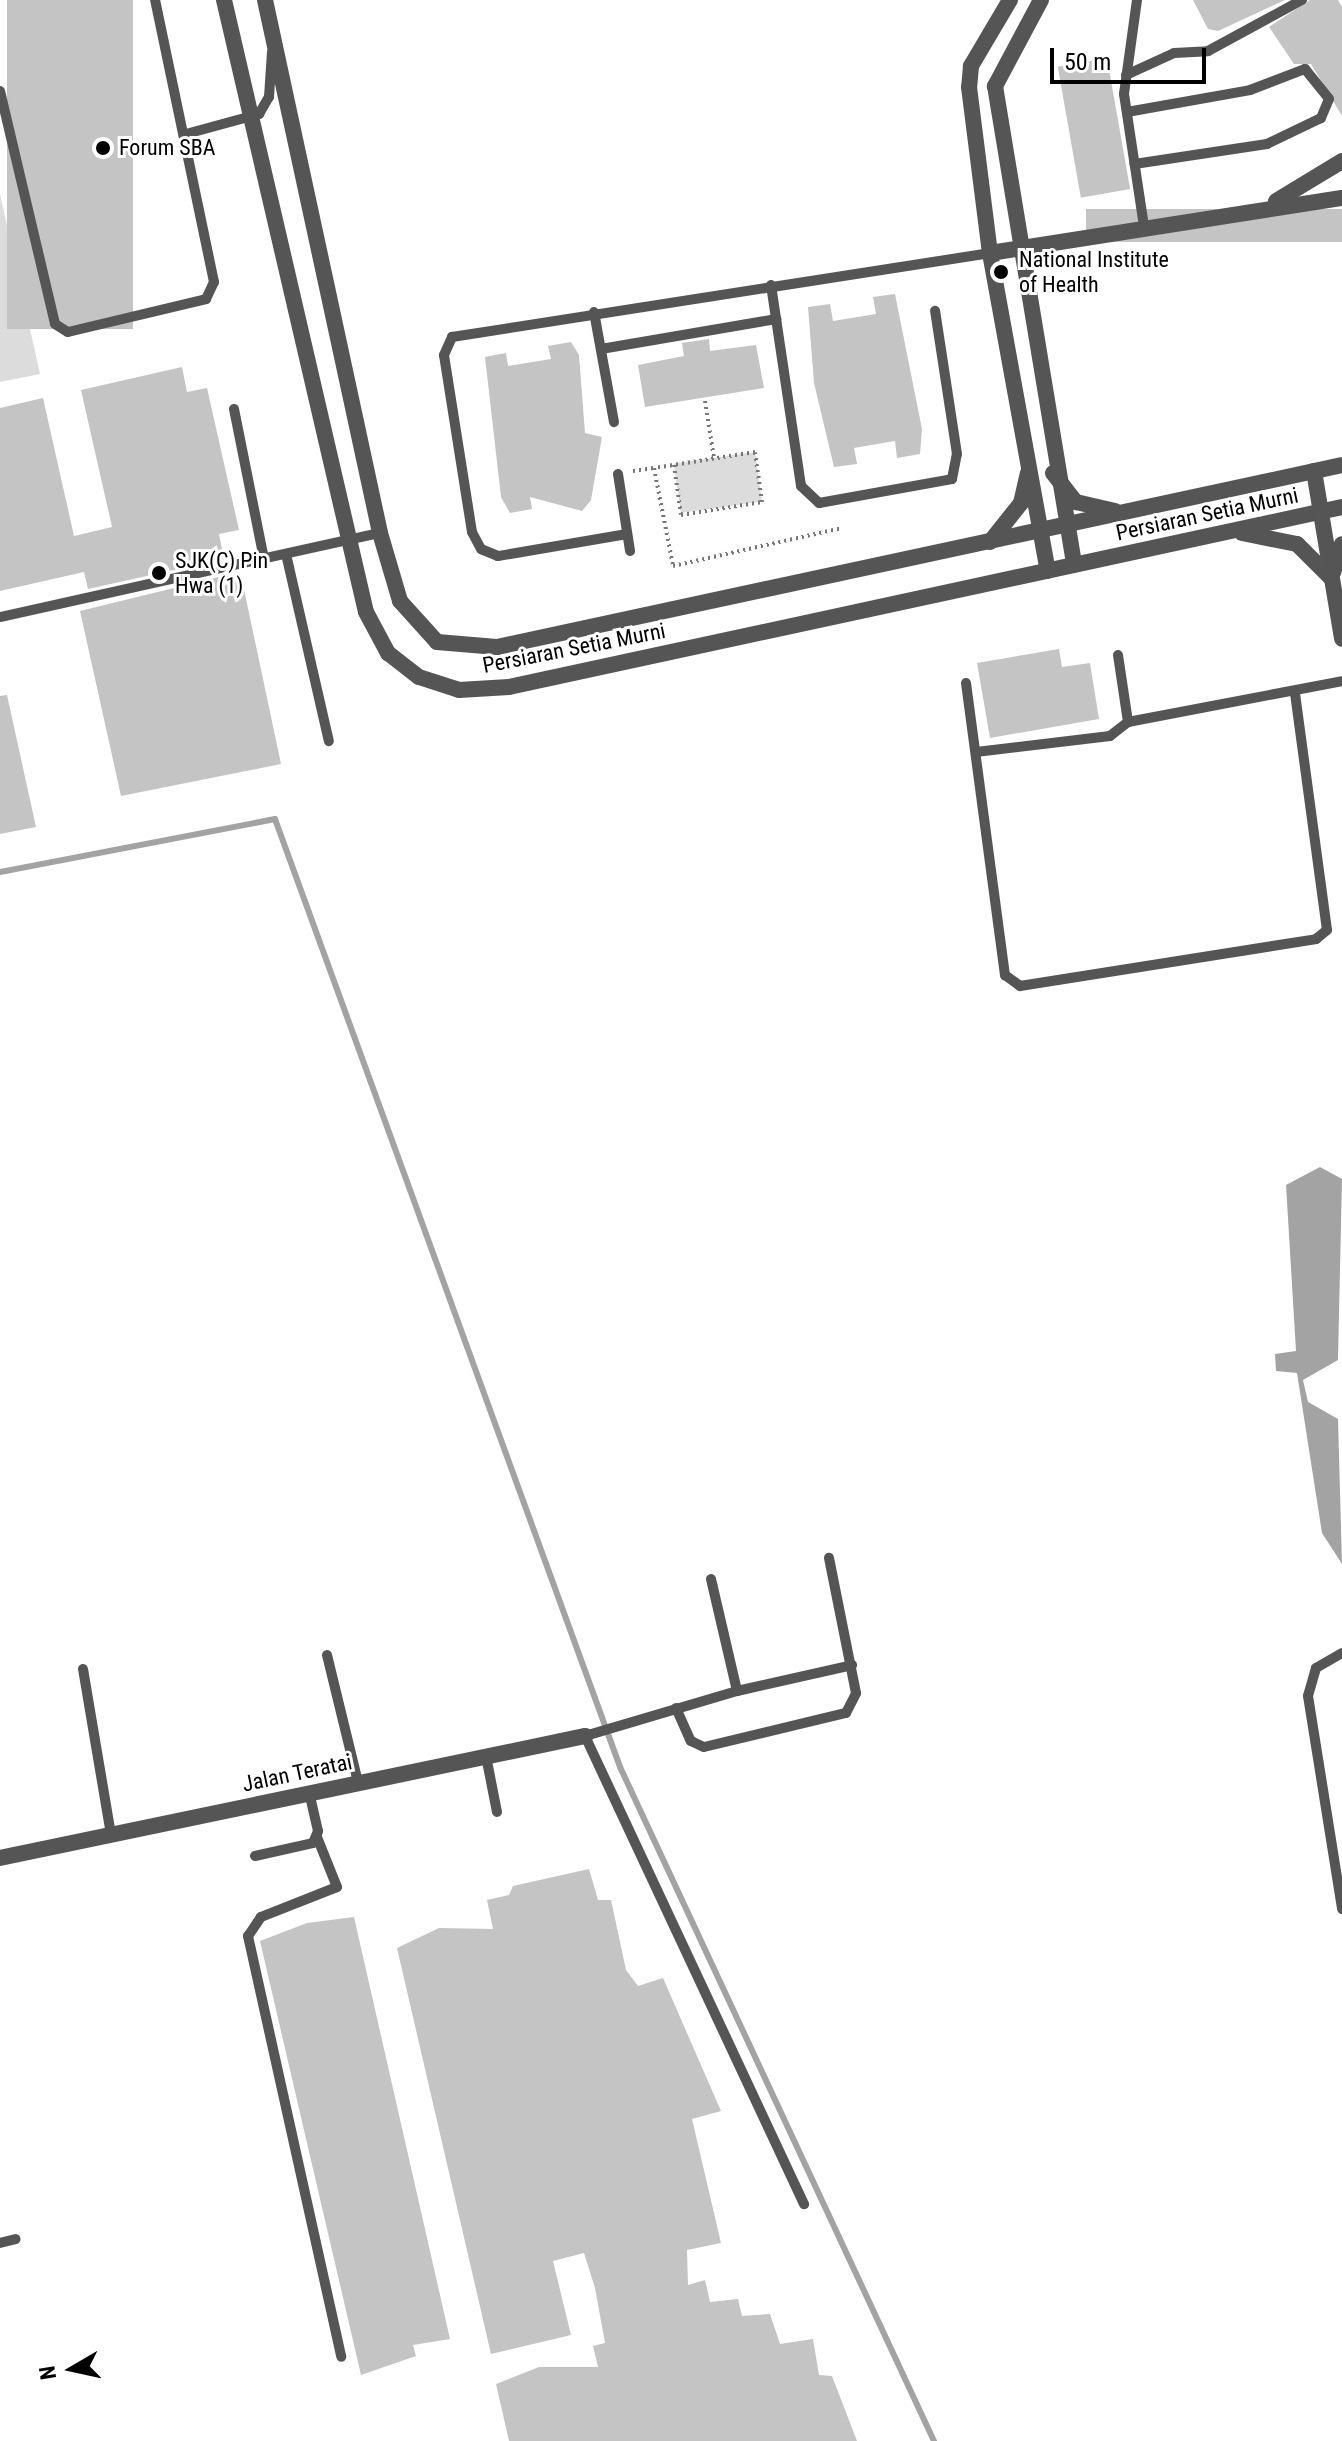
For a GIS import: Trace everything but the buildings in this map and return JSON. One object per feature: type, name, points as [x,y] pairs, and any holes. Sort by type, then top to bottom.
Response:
[{"type":"street","name":"Persiaran Setia Murni","points":[[224,0],[346,539],[366,612],[388,653],[419,677],[459,690],[509,687],[1342,507]]},
{"type":"street","name":"Persiaran Setia Murni","points":[[265,0],[380,533],[400,601],[418,628],[458,648],[497,647],[1342,465]]},
{"type":"street","points":[[1010,0],[971,66],[969,87],[990,253],[1048,571]]},
{"type":"street","points":[[1041,0],[995,86],[1053,473],[1074,565]]},
{"type":"street","points":[[1271,204],[1342,161]]},
{"type":"street","points":[[990,253],[1271,204],[1342,198]]},
{"type":"street","points":[[1314,471],[1342,639]]},
{"type":"street","points":[[989,543],[1021,503],[1028,473]]},
{"type":"street","points":[[1053,473],[1076,502],[1129,513]]},
{"type":"street","points":[[1226,531],[1297,544],[1332,580]]},
{"type":"street","points":[[1332,580],[1342,544]]},
{"type":"street","name":"Jalan Teratai","points":[[0,1858],[585,1736]]},
{"type":"lane","points":[[0,91],[51,311],[68,332],[206,299],[214,282],[186,134],[155,0]]},
{"type":"lane","points":[[1137,0],[1126,75],[1127,112],[1144,226]]},
{"type":"lane","points":[[1126,75],[1174,53],[1208,51],[1302,0]]},
{"type":"lane","points":[[186,134],[249,120],[269,97],[273,43]]},
{"type":"lane","points":[[1127,112],[1250,90],[1305,69],[1329,99],[1321,118],[1267,144],[1135,164]]},
{"type":"lane","points":[[627,534],[498,556],[481,549],[472,532],[444,355],[460,333],[990,253]]},
{"type":"lane","points":[[771,285],[801,486],[813,502],[826,504],[952,479],[957,454],[935,311]]},
{"type":"lane","points":[[594,312],[614,422]]},
{"type":"lane","points":[[601,349],[776,319]]},
{"type":"lane","points":[[234,409],[264,559]]},
{"type":"lane","points":[[618,474],[630,551]]},
{"type":"lane","points":[[0,617],[380,533]]},
{"type":"lane","points":[[286,554],[329,741]]},
{"type":"lane","points":[[1118,655],[1128,722]]},
{"type":"lane","points":[[976,752],[1110,736],[1128,722],[1295,693],[1342,681]]},
{"type":"lane","points":[[966,683],[1005,975],[1013,984],[1316,939],[1328,924],[1295,693]]},
{"type":"lane","points":[[676,1708],[691,1741],[704,1747],[821,1724],[852,1706],[852,1665],[829,1558]]},
{"type":"lane","points":[[711,1579],[737,1691]]},
{"type":"lane","points":[[1342,1653],[1316,1668],[1308,1696],[1342,1909]]},
{"type":"lane","points":[[327,1655],[358,1782]]},
{"type":"lane","name":"Jalan Teratai","points":[[585,1736],[737,1691],[852,1665]]},
{"type":"lane","points":[[83,1669],[111,1834]]},
{"type":"lane","points":[[585,1736],[804,2204]]},
{"type":"lane","points":[[486,1756],[497,1812]]},
{"type":"lane","points":[[309,1793],[317,1837],[337,1887],[261,1917],[248,1936],[341,2357]]},
{"type":"lane","points":[[255,1856],[317,1837]]},
{"type":"lane","points":[[0,2243],[16,2239]]},
{"type":"path","points":[[705,401],[714,458]]},
{"type":"path","points":[[618,474],[714,458],[755,452],[762,502],[681,515],[674,465]]},
{"type":"path","points":[[654,468],[673,566],[841,528]]},
{"type":"shaded area","points":[[0,194],[40,374],[0,382]]},
{"type":"shaded area","points":[[755,452],[762,502],[681,513],[674,463]]},
{"type":"shaded area","points":[[1320,1167],[1342,1179],[1338,1360],[1303,1380],[1308,1402],[1338,1419],[1342,1564],[1322,1533],[1297,1373],[1276,1371],[1275,1354],[1296,1351],[1286,1185]]},
{"type":"waterway","points":[[0,872],[275,819],[620,1767],[934,2441]]},
{"type":"place","name":"Forum SBA","points":[[103,148]]},
{"type":"place","name":"National Institute of Health","points":[[1001,272]]},
{"type":"place","name":"SJK(C) Pin Hwa (1)","points":[[159,573]]}]
